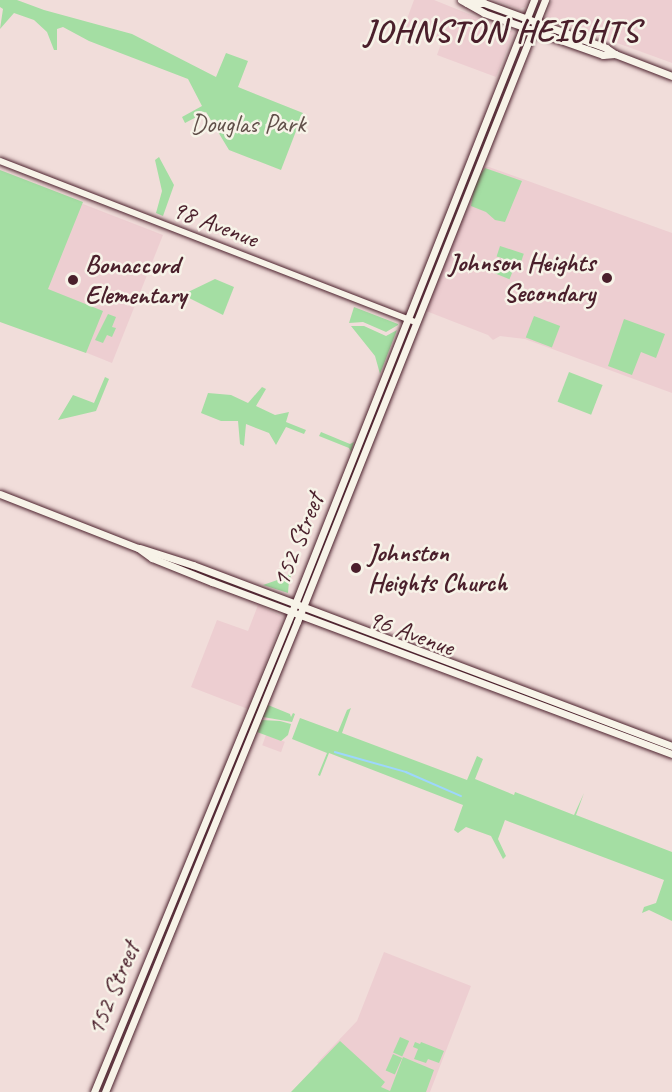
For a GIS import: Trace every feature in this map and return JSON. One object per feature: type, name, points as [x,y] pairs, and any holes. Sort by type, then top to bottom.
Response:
[{"type":"main road","name":"152 Street","points":[[412,321],[534,0]]},
{"type":"main road","name":"152 Street","points":[[105,1092],[261,709],[299,606],[412,321],[544,0]]},
{"type":"main road","points":[[464,1],[484,3],[526,18],[672,76]]},
{"type":"main road","points":[[464,1],[484,13],[603,56],[615,54]]},
{"type":"main road","name":"96 Avenue","points":[[0,494],[138,548],[156,551],[672,746]]},
{"type":"main road","name":"96 Avenue","points":[[138,548],[152,558],[296,614],[672,754]]},
{"type":"main road","name":"152 Street","points":[[94,1092],[255,701],[296,614]]},
{"type":"main road","points":[[442,667],[453,663]]},
{"type":"main road","points":[[255,701],[261,709]]},
{"type":"street","name":"98 Avenue","points":[[0,161],[412,321]]},
{"type":"shaded area","points":[[414,0],[434,0],[514,32],[496,77],[437,55],[442,41],[404,27]]},
{"type":"shaded area","points":[[495,0],[528,0],[525,7],[519,9]]},
{"type":"shaded area","points":[[552,0],[672,0],[672,63],[546,17]]},
{"type":"shaded area","name":"Johnson Heights Secondary","points":[[484,167],[672,233],[672,393],[525,339],[500,336],[493,340],[488,335],[426,311]]},
{"type":"shaded area","name":"Bonaccord Elementary","points":[[3,173],[163,235],[112,363],[0,318],[0,181]]},
{"type":"shaded area","points":[[258,605],[283,617],[248,709],[191,687],[217,620],[248,631]]},
{"type":"shaded area","points":[[266,735],[285,742],[281,752],[262,745]]},
{"type":"shaded area","points":[[384,952],[471,986],[430,1092],[392,1092],[317,1063],[357,1021]]},
{"type":"green space","name":"Douglas Park","points":[[0,0],[17,0],[44,10],[132,34],[216,77],[226,53],[248,61],[238,87],[303,113],[281,170],[229,150],[206,112],[185,123],[182,117],[202,106],[188,79],[89,41],[63,27],[57,29],[57,50],[54,50],[47,32],[34,20],[14,13],[0,29],[3,9],[0,7]]},
{"type":"green space","points":[[159,157],[174,185],[163,216],[156,213],[162,191],[155,160]]},
{"type":"green space","points":[[485,168],[522,181],[505,222],[495,220],[486,212],[471,206],[475,182]]},
{"type":"green space","points":[[0,170],[83,202],[48,289],[103,311],[86,353],[0,322]]},
{"type":"green space","points":[[500,246],[524,254],[520,264],[497,256]]},
{"type":"green space","points":[[498,265],[513,271],[509,279],[495,273]]},
{"type":"green space","points":[[215,279],[234,287],[223,315],[184,294]]},
{"type":"green space","points":[[354,307],[398,325],[386,332],[363,322],[349,323]]},
{"type":"green space","points":[[108,314],[116,317],[112,327],[116,328],[112,337],[107,335],[103,343],[95,340]]},
{"type":"green space","points":[[534,316],[560,326],[552,348],[526,337]]},
{"type":"green space","points":[[624,319],[665,334],[656,358],[641,352],[632,375],[608,366]]},
{"type":"green space","points":[[351,326],[364,326],[386,336],[397,330],[380,374],[375,356]]},
{"type":"green space","points":[[569,372],[603,385],[591,415],[558,402]]},
{"type":"green space","points":[[105,377],[109,379],[96,411],[58,420],[73,395],[94,403]]},
{"type":"green space","points":[[262,387],[266,389],[256,406],[275,415],[289,412],[286,422],[306,430],[304,434],[286,427],[276,445],[269,433],[246,424],[244,446],[240,444],[238,421],[221,421],[201,413],[208,393],[231,395],[248,403]]},
{"type":"green space","points":[[321,432],[350,444],[354,442],[351,452],[349,448],[319,436]]},
{"type":"green space","points":[[294,569],[289,581],[288,593],[263,585],[286,577]]},
{"type":"green space","points":[[268,705],[290,714],[291,717],[293,713],[295,714],[292,722],[263,717]]},
{"type":"green space","points":[[351,708],[342,733],[467,780],[477,756],[483,759],[475,779],[514,795],[515,792],[574,815],[584,793],[576,815],[672,852],[672,921],[649,910],[642,913],[644,907],[656,903],[664,880],[505,820],[498,839],[506,856],[503,859],[491,836],[466,827],[458,833],[454,830],[463,805],[329,753],[320,776],[318,775],[327,753],[292,739],[300,718],[338,732],[347,710]]},
{"type":"green space","points":[[262,720],[291,724],[288,735],[281,741],[257,732]]},
{"type":"green space","points":[[400,1037],[409,1041],[402,1057],[393,1053]]},
{"type":"green space","points":[[340,1041],[385,1082],[381,1087],[390,1091],[403,1057],[434,1070],[426,1092],[291,1092]]},
{"type":"green space","points":[[415,1042],[444,1051],[439,1063],[428,1059],[426,1063],[414,1059],[418,1049],[413,1047]]},
{"type":"green space","points":[[393,1054],[402,1058],[395,1075],[386,1070]]},
{"type":"waterway","points":[[335,752],[406,772],[461,796]]},
{"type":"place","name":"Johnson Heights Secondary","points":[[607,278]]},
{"type":"place","name":"Bonaccord Elementary","points":[[73,280]]},
{"type":"place","name":"Johnston Heights Church","points":[[356,568]]},
{"type":"district","name":"JOHNSTON HEIGHTS","points":[[502,31]]}]
